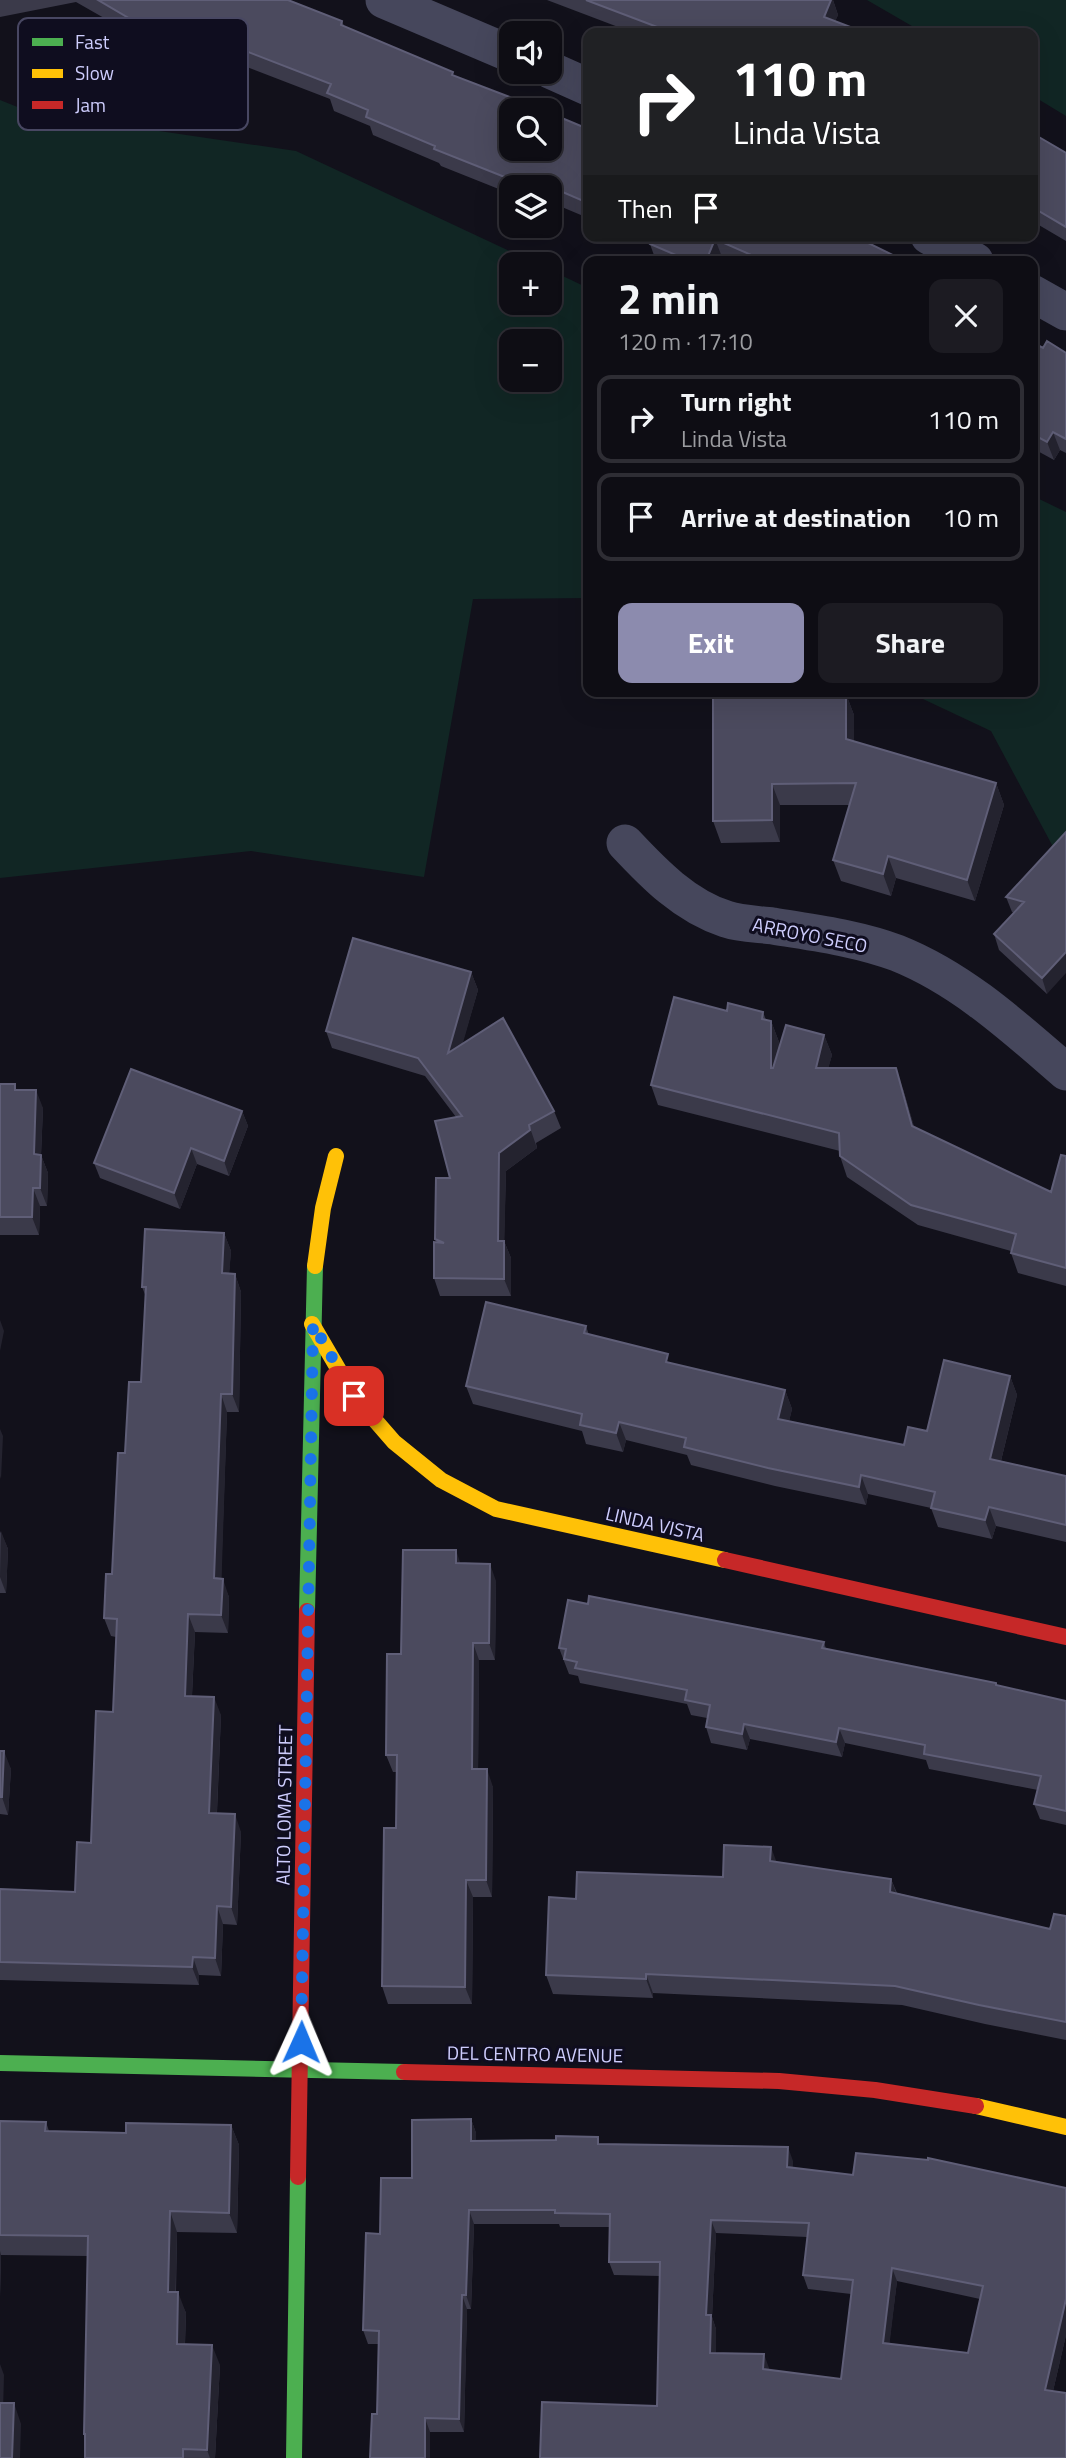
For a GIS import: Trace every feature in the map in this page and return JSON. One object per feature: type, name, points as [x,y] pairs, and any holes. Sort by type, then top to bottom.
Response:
[{"type":"street","points":[[384,0],[499,49]]},
{"type":"street","points":[[562,75],[583,85]]},
{"type":"street","points":[[940,242],[966,256]]},
{"type":"street","points":[[1038,297],[1066,313]]},
{"type":"street","name":"ARROYO SECO","points":[[625,843],[655,874],[687,900],[726,920],[841,936],[898,954],[940,975],[996,1011],[1066,1072]]},
{"type":"street","name":"ALTO LOMA STREET","points":[[294,2458],[315,1259],[323,1208],[336,1156]]},
{"type":"street","name":"LINDA VISTA","points":[[313,1324],[354,1396],[394,1442],[441,1480],[496,1509],[1066,1637]]},
{"type":"street","name":"DEL CENTRO AVENUE","points":[[0,2063],[779,2081],[875,2090],[968,2104],[1066,2127]]},
{"type":"green space","points":[[867,0],[1066,0],[1066,116],[1038,99],[1038,28],[915,28]]},
{"type":"green space","points":[[0,100],[18,107],[18,130],[153,130],[296,151],[511,252],[499,252],[499,315],[562,315],[562,276],[583,286],[583,598],[473,599],[424,877],[251,851],[0,878]]},
{"type":"green space","points":[[1038,498],[1066,512],[1066,871],[991,731],[919,697],[1038,697]]},
{"type":"building","points":[[98,0],[288,0],[342,21],[341,25],[453,72],[452,75],[512,98],[499,98],[499,161],[562,161],[562,118],[583,127],[583,201],[562,192],[562,175],[500,175],[434,149],[435,146],[366,117],[368,110],[327,93],[331,84],[248,52],[248,18],[129,18]]},
{"type":"building","points":[[586,0],[831,0],[824,17],[853,28],[660,28]]},
{"type":"building","points":[[1038,137],[1066,153],[1066,227],[1038,211]]},
{"type":"building","points":[[714,242],[708,256],[678,256],[650,244]]},
{"type":"building","points":[[722,242],[866,242],[895,256],[754,256]]},
{"type":"building","points":[[1047,341],[1066,353],[1066,439],[1053,432],[1047,442],[1038,437],[1038,345],[1043,348]]},
{"type":"building","points":[[713,697],[846,697],[846,739],[996,783],[967,880],[888,856],[883,874],[833,860],[856,783],[772,784],[772,820],[713,821]]},
{"type":"building","points":[[1066,832],[1066,952],[1042,978],[994,934],[1024,902],[1006,897]]},
{"type":"building","points":[[353,938],[471,972],[448,1053],[503,1018],[554,1111],[529,1125],[530,1130],[499,1153],[498,1241],[504,1241],[504,1279],[434,1278],[434,1242],[444,1243],[435,1239],[436,1178],[450,1178],[435,1121],[462,1116],[418,1058],[326,1031]]},
{"type":"building","points":[[674,997],[727,1011],[728,1003],[763,1012],[762,1019],[771,1021],[771,1068],[786,1025],[824,1035],[816,1068],[896,1068],[912,1126],[1051,1192],[1061,1155],[1066,1156],[1066,1268],[1011,1253],[1016,1234],[911,1205],[840,1156],[839,1133],[651,1085]]},
{"type":"building","points":[[131,1069],[242,1111],[224,1161],[191,1148],[174,1193],[94,1163]]},
{"type":"building","points":[[0,1084],[15,1084],[15,1090],[36,1090],[34,1154],[41,1155],[40,1188],[33,1188],[32,1217],[0,1217]]},
{"type":"building","points":[[145,1229],[224,1233],[222,1273],[235,1274],[232,1394],[221,1394],[214,1578],[223,1579],[221,1615],[188,1614],[185,1696],[214,1697],[209,1813],[235,1814],[231,1907],[217,1906],[215,1958],[193,1957],[192,1967],[0,1962],[0,1889],[75,1892],[77,1842],[91,1843],[96,1711],[113,1712],[117,1619],[104,1618],[106,1574],[112,1574],[118,1453],[125,1453],[129,1382],[141,1382],[146,1287],[142,1287]]},
{"type":"building","points":[[486,1302],[586,1326],[584,1333],[668,1354],[666,1362],[785,1390],[778,1419],[904,1445],[908,1427],[927,1431],[944,1360],[1010,1376],[990,1459],[1066,1476],[1066,1525],[989,1507],[985,1520],[931,1508],[935,1492],[861,1475],[859,1487],[768,1468],[684,1447],[686,1438],[619,1422],[616,1433],[580,1425],[582,1414],[466,1386]]},
{"type":"building","points":[[403,1550],[456,1550],[456,1563],[490,1564],[489,1643],[473,1643],[472,1769],[487,1769],[486,1880],[466,1880],[465,1987],[382,1986],[384,1828],[396,1828],[397,1755],[386,1755],[387,1654],[401,1654]]},
{"type":"building","points":[[589,1596],[824,1642],[822,1648],[996,1683],[1066,1701],[1066,1811],[1034,1804],[1041,1776],[924,1754],[925,1745],[839,1728],[836,1742],[744,1724],[742,1734],[706,1727],[710,1705],[685,1700],[687,1690],[575,1668],[577,1662],[564,1659],[566,1649],[559,1648],[568,1600],[588,1604]]},
{"type":"building","points":[[0,1751],[4,1751],[2,1797],[0,1797]]},
{"type":"building","points":[[724,1845],[771,1847],[770,1861],[891,1879],[890,1892],[1050,1929],[1054,1914],[1066,1916],[1066,2022],[895,1986],[646,1974],[646,1979],[546,1975],[549,1897],[576,1899],[577,1872],[723,1877]]},
{"type":"building","points":[[471,2119],[471,2141],[556,2140],[556,2136],[598,2137],[598,2144],[788,2147],[787,2167],[853,2175],[856,2153],[928,2158],[1066,2188],[1066,2299],[1045,2390],[1066,2393],[1066,2458],[540,2458],[542,2402],[657,2406],[660,2262],[609,2262],[610,2214],[555,2213],[555,2210],[469,2210],[466,2295],[462,2295],[459,2419],[425,2418],[425,2458],[370,2458],[372,2414],[377,2414],[379,2331],[363,2330],[366,2233],[380,2234],[381,2178],[412,2178],[412,2120]],"holes":[[[711,2220],[809,2223],[803,2275],[853,2280],[841,2379],[763,2369],[764,2354],[710,2353],[711,2315],[706,2315]],[[892,2268],[983,2286],[968,2353],[883,2343]]]},
{"type":"building","points":[[0,2121],[46,2122],[45,2131],[126,2133],[126,2123],[231,2125],[229,2213],[170,2211],[168,2292],[178,2292],[177,2344],[212,2345],[207,2450],[183,2449],[183,2458],[85,2458],[88,2236],[0,2235]]},
{"type":"building","points":[[0,2403],[14,2403],[12,2458],[0,2458]]},
{"type":"traffic: fast","points":[[307,1611],[315,1266]]},
{"type":"traffic: fast","points":[[0,2063],[404,2072]]},
{"type":"traffic: fast","points":[[294,2458],[298,2177]]},
{"type":"traffic: slow","points":[[315,1266],[323,1208],[336,1156]]},
{"type":"traffic: slow","points":[[312,1324],[354,1396],[394,1442],[441,1480],[496,1509],[725,1560]]},
{"type":"traffic: slow","points":[[976,2106],[1066,2127]]},
{"type":"traffic: jam","points":[[725,1560],[1066,1637]]},
{"type":"traffic: jam","points":[[298,2177],[307,1611]]},
{"type":"traffic: jam","points":[[404,2072],[779,2081],[875,2090],[976,2106]]},
{"type":"route","points":[[301,2042],[313,1324],[354,1396]]}]
